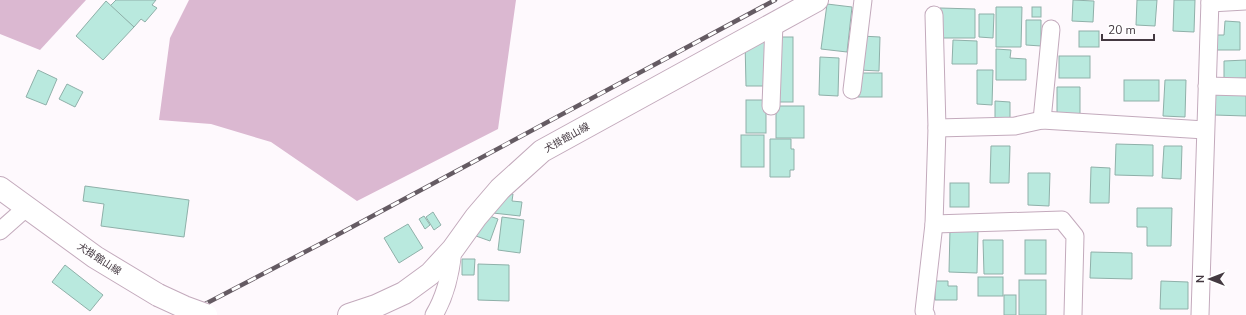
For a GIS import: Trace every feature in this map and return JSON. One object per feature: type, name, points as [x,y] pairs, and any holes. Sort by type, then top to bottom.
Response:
[{"type":"main road","name":"犬掛館山線","points":[[349,315],[376,306],[404,293],[430,274],[453,249],[476,217],[500,189],[542,151],[818,0]]},
{"type":"main road","name":"犬掛館山線","points":[[0,188],[95,257],[158,295],[206,315]]},
{"type":"street","points":[[852,90],[863,0]]},
{"type":"street","points":[[1200,315],[1210,2],[1246,1]]},
{"type":"street","points":[[926,315],[924,311],[934,224],[937,128],[934,15]]},
{"type":"street","points":[[771,106],[774,23]]},
{"type":"street","points":[[1042,120],[1051,29]]},
{"type":"street","points":[[1207,86],[1246,87]]},
{"type":"street","points":[[937,128],[1015,126],[1042,120],[1205,130]]},
{"type":"street","points":[[0,231],[26,208]]},
{"type":"street","points":[[934,224],[1062,220],[1075,236],[1073,315]]},
{"type":"street","points":[[434,315],[451,272],[453,249]]},
{"type":"shaded area","points":[[0,0],[86,0],[40,50],[0,34]]},
{"type":"shaded area","points":[[189,0],[516,0],[498,129],[357,201],[271,142],[211,124],[159,120],[170,38]]},
{"type":"building","points":[[116,0],[156,0],[152,5],[157,8],[145,22],[141,19],[134,27],[110,6]]},
{"type":"building","points":[[1073,0],[1094,1],[1093,22],[1072,21]]},
{"type":"building","points":[[1137,0],[1157,0],[1155,26],[1136,25]]},
{"type":"building","points":[[1174,0],[1195,0],[1194,32],[1173,31]]},
{"type":"building","points":[[106,1],[134,27],[103,60],[76,36]]},
{"type":"building","points":[[827,4],[852,7],[847,52],[821,49]]},
{"type":"building","points":[[996,7],[1022,7],[1021,47],[996,47]]},
{"type":"building","points":[[1032,7],[1041,7],[1041,17],[1032,17]]},
{"type":"building","points":[[940,8],[975,9],[975,38],[940,38]]},
{"type":"building","points":[[979,14],[994,14],[993,38],[979,37]]},
{"type":"building","points":[[1026,20],[1041,20],[1041,46],[1026,45]]},
{"type":"building","points":[[1225,21],[1240,22],[1240,50],[1216,50],[1216,35],[1224,35]]},
{"type":"building","points":[[1079,31],[1099,31],[1099,47],[1079,47]]},
{"type":"building","points":[[861,36],[880,37],[879,71],[859,70]]},
{"type":"building","points":[[775,37],[793,37],[793,102],[775,102]]},
{"type":"building","points":[[953,40],[977,41],[977,64],[952,64]]},
{"type":"building","points":[[745,41],[767,41],[768,86],[746,86]]},
{"type":"building","points":[[996,49],[1011,50],[1010,58],[1026,59],[1026,80],[996,80]]},
{"type":"building","points":[[1059,56],[1090,56],[1090,78],[1059,78]]},
{"type":"building","points":[[820,57],[839,58],[838,96],[819,95]]},
{"type":"building","points":[[1246,60],[1246,78],[1224,79],[1224,61]]},
{"type":"building","points":[[38,70],[57,79],[46,105],[26,97]]},
{"type":"building","points":[[977,70],[993,70],[992,105],[977,104]]},
{"type":"building","points":[[858,73],[882,73],[882,97],[858,97]]},
{"type":"building","points":[[1124,80],[1159,80],[1159,101],[1124,101]]},
{"type":"building","points":[[1165,80],[1186,80],[1185,117],[1163,116]]},
{"type":"building","points":[[67,84],[83,92],[75,107],[59,99]]},
{"type":"building","points":[[1057,87],[1080,87],[1080,117],[1057,116]]},
{"type":"building","points":[[1215,93],[1246,93],[1246,116],[1214,115]]},
{"type":"building","points":[[746,100],[766,100],[766,133],[746,133]]},
{"type":"building","points":[[995,101],[1010,102],[1010,123],[995,123]]},
{"type":"building","points":[[776,106],[804,106],[804,138],[776,138]]},
{"type":"building","points":[[741,135],[764,135],[764,167],[741,167]]},
{"type":"building","points":[[770,139],[791,139],[791,149],[794,149],[794,170],[790,170],[790,177],[770,177]]},
{"type":"building","points":[[1116,144],[1153,145],[1153,176],[1115,175]]},
{"type":"building","points":[[991,146],[1010,146],[1009,183],[990,183]]},
{"type":"building","points":[[1164,146],[1182,146],[1181,179],[1162,178]]},
{"type":"building","points":[[1091,167],[1110,168],[1109,203],[1090,203]]},
{"type":"building","points":[[1028,173],[1050,173],[1049,206],[1028,205]]},
{"type":"building","points":[[950,183],[969,183],[969,207],[950,207]]},
{"type":"building","points":[[85,186],[189,200],[184,237],[101,226],[104,204],[83,201]]},
{"type":"building","points":[[501,193],[513,194],[512,201],[522,202],[520,216],[493,213]]},
{"type":"building","points":[[1137,208],[1172,208],[1171,246],[1147,246],[1147,227],[1137,227]]},
{"type":"building","points":[[433,212],[441,225],[434,230],[426,217]]},
{"type":"building","points":[[484,214],[498,219],[490,241],[476,236]]},
{"type":"building","points":[[424,216],[430,225],[425,229],[419,219]]},
{"type":"building","points":[[502,217],[524,220],[520,253],[498,250]]},
{"type":"building","points":[[408,224],[423,248],[399,263],[384,238]]},
{"type":"building","points":[[950,229],[978,230],[977,273],[949,272]]},
{"type":"building","points":[[983,240],[1003,240],[1003,274],[984,274]]},
{"type":"building","points":[[1025,240],[1046,240],[1046,274],[1025,274]]},
{"type":"building","points":[[1091,252],[1132,253],[1132,279],[1090,278]]},
{"type":"building","points":[[462,259],[475,259],[474,275],[462,275]]},
{"type":"building","points":[[478,264],[509,265],[509,301],[478,300]]},
{"type":"building","points":[[65,265],[103,295],[90,311],[52,282]]},
{"type":"building","points":[[978,277],[1003,277],[1003,296],[978,296]]},
{"type":"building","points":[[1019,280],[1046,280],[1046,315],[1019,315]]},
{"type":"building","points":[[935,281],[948,281],[948,286],[957,286],[957,300],[935,300]]},
{"type":"building","points":[[1161,281],[1188,282],[1188,309],[1160,309]]},
{"type":"building","points":[[1004,295],[1016,295],[1016,315],[1004,315]]},
{"type":"railway","points":[[184,315],[324,242],[775,0]]}]
